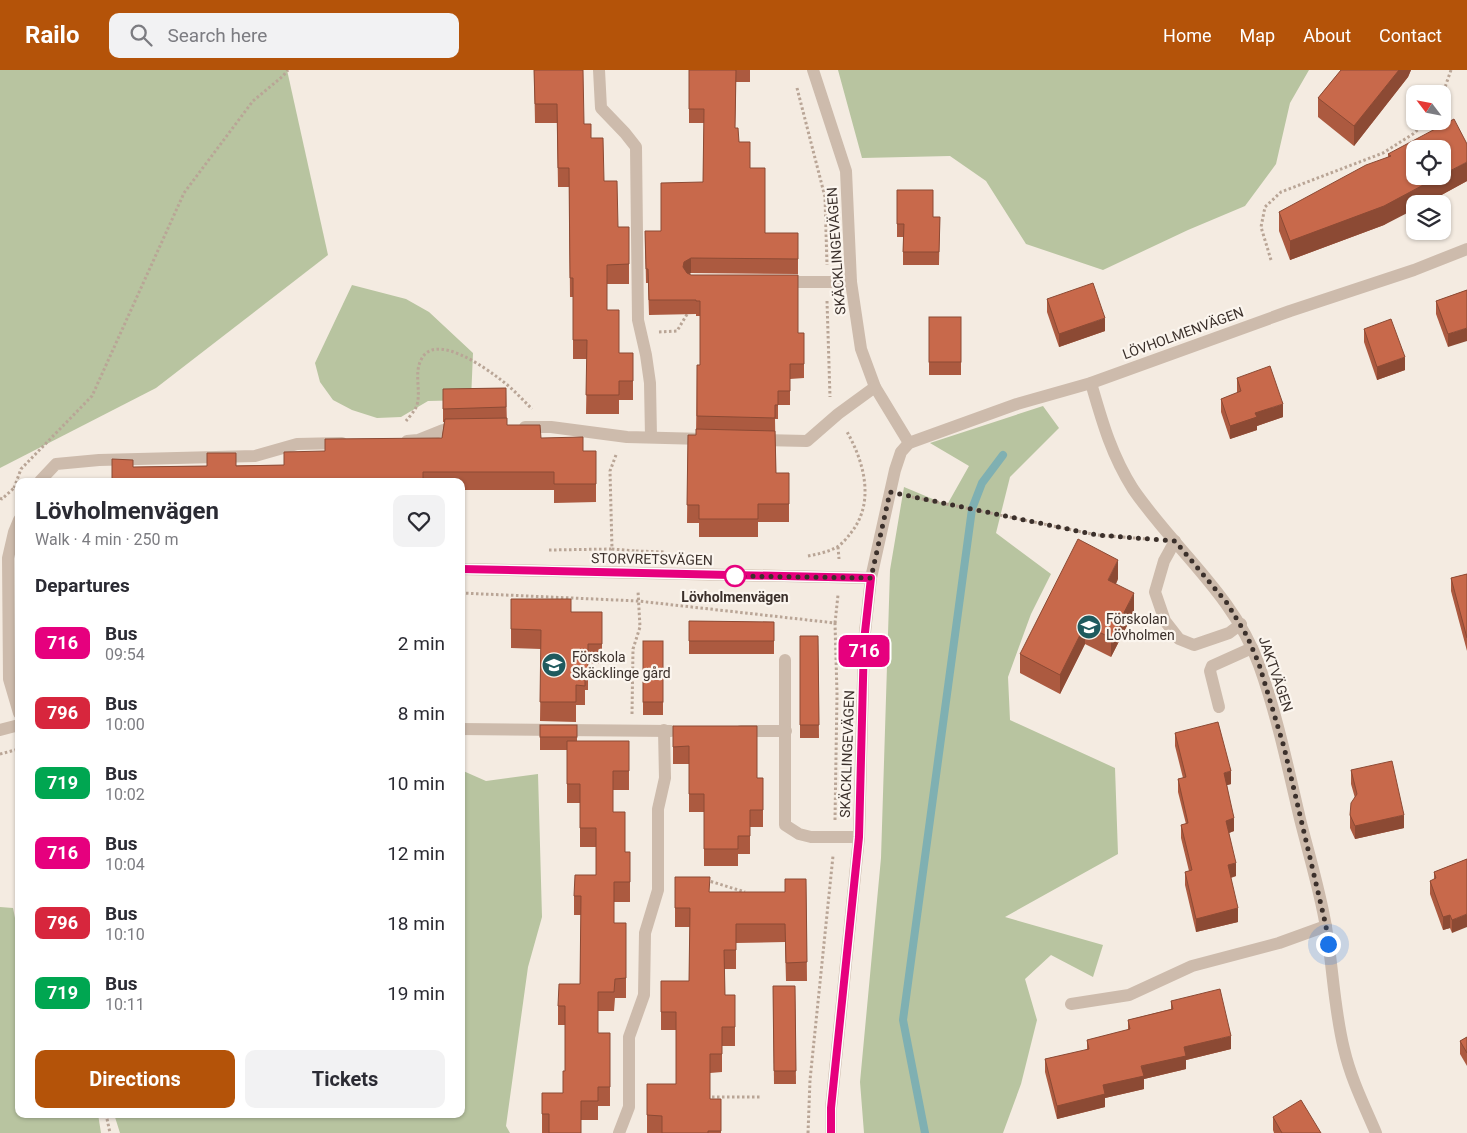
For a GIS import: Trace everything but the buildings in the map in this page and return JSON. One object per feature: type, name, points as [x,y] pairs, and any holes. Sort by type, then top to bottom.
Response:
[{"type":"street","points":[[599,70],[601,108],[636,147],[638,320],[650,383],[651,437]]},
{"type":"street","name":"SKÄCKLINGEVÄGEN","points":[[813,70],[846,171],[851,282],[861,349],[875,387],[909,443],[901,452],[895,470],[871,578],[864,641],[859,837],[831,1108],[831,1133]]},
{"type":"street","name":"LÖVHOLMENVÄGEN","points":[[909,443],[1018,404],[1091,383],[1290,311],[1414,270],[1467,249]]},
{"type":"street","points":[[766,282],[851,282]]},
{"type":"street","name":"JAKTVÄGEN","points":[[1091,383],[1109,444],[1122,470],[1134,490],[1227,603],[1247,636],[1259,664],[1284,747],[1326,926],[1343,1048],[1354,1083],[1376,1133]]},
{"type":"street","points":[[748,440],[807,441],[838,414],[875,387]]},
{"type":"street","points":[[512,428],[551,426],[627,438],[719,439]]},
{"type":"street","points":[[391,443],[418,440],[443,430],[472,429]]},
{"type":"street","points":[[43,478],[56,464],[99,460],[255,456],[297,444],[354,443]]},
{"type":"street","points":[[15,530],[8,558],[9,679],[15,699]]},
{"type":"street","points":[[1175,541],[1164,561],[1155,592],[1165,620],[1179,639],[1194,645],[1228,633],[1240,624]]},
{"type":"street","name":"STORVRETSVÄGEN","points":[[465,569],[871,578]]},
{"type":"street","points":[[1219,707],[1210,672],[1212,666],[1252,648]]},
{"type":"street","points":[[785,660],[785,825],[799,834],[811,837],[859,837]]},
{"type":"street","points":[[0,730],[15,725]]},
{"type":"street","points":[[465,729],[682,731]]},
{"type":"street","points":[[619,1133],[629,1108],[629,1038],[644,995],[645,933],[658,890],[658,809],[665,778],[664,730]]},
{"type":"street","points":[[729,731],[786,731]]},
{"type":"street","points":[[1071,1004],[1129,994],[1192,966],[1279,942],[1326,926]]},
{"type":"path","points":[[19,478],[21,469],[92,396],[184,193],[253,101],[288,70]]},
{"type":"path","points":[[1446,85],[1451,70]]},
{"type":"path","points":[[794,79],[825,197],[829,396],[857,449],[863,468],[865,486],[862,514],[857,526],[838,547]]},
{"type":"path","points":[[1271,260],[1261,227],[1265,207],[1281,192],[1384,153],[1418,130]]},
{"type":"path","points":[[641,332],[678,331],[689,313],[689,305]]},
{"type":"path","points":[[391,443],[416,407],[419,390],[418,367],[422,357],[432,349],[439,348],[461,355],[501,380],[551,426]]},
{"type":"path","points":[[865,486],[1097,535],[1175,541]]},
{"type":"path","points":[[0,498],[2,499],[15,489]]},
{"type":"path","points":[[465,593],[638,601],[835,623],[835,836],[810,1080],[808,1133]]},
{"type":"path","points":[[0,754],[15,750]]},
{"type":"path","points":[[697,880],[706,880],[752,894]]},
{"type":"path","points":[[704,1097],[761,1097]]},
{"type":"path","points":[[107,1118],[110,1133]]},
{"type":"green space","points":[[0,70],[287,70],[328,255],[156,388],[0,468]]},
{"type":"green space","points":[[838,70],[1309,70],[1290,103],[1276,164],[1245,206],[1188,230],[1103,270],[1026,244],[986,181],[950,156],[862,158]]},
{"type":"green space","points":[[352,285],[406,299],[429,312],[473,353],[471,400],[428,401],[401,417],[377,418],[352,410],[333,400],[320,382],[315,363]]},
{"type":"green space","points":[[1043,406],[1059,428],[1010,477],[996,533],[1051,574],[1031,614],[1008,677],[1010,720],[1115,768],[1118,854],[1005,917],[1103,945],[1093,977],[1051,955],[1025,979],[1037,1020],[1021,1084],[1003,1133],[864,1133],[860,1082],[881,858],[890,570],[904,487],[947,505],[969,466],[930,443]]},
{"type":"green space","points":[[465,772],[486,781],[538,774],[542,917],[528,967],[506,1126],[510,1133],[120,1133],[115,1118],[465,1118]]},
{"type":"green space","points":[[0,907],[13,908],[15,918],[15,1118],[99,1118],[101,1133],[0,1133]]},
{"type":"waterway","points":[[925,1133],[903,1020],[972,509],[982,483],[1003,455]]},
{"type":"bus line","name":"716","points":[[465,569],[756,577],[871,578],[864,641],[864,701],[859,837],[831,1108],[831,1133]]},
{"type":"place","name":"Lövholmenvägen","points":[[735,576]]},
{"type":"place","name":"Förskolan Lövholmen","points":[[1089,627]]},
{"type":"place","name":"Förskola Skäcklinge gård","points":[[554,665]]},
{"type":"route","points":[[735,576],[871,578],[890,492],[1097,535],[1175,541],[1227,603],[1247,636],[1259,664],[1284,747],[1326,926],[1328,944]]}]
